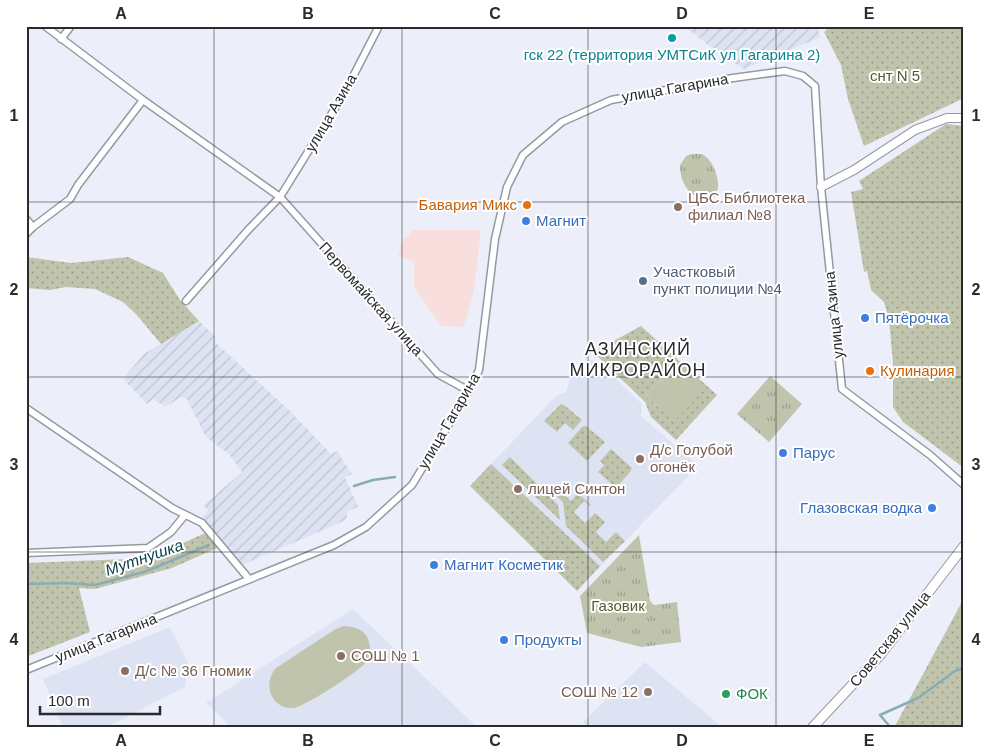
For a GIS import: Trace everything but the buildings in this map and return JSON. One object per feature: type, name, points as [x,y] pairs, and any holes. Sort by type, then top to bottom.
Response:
[{"type":"main road","name":"Советская улица","points":[[812,728],[881,654],[964,546]]},
{"type":"street","name":"Первомайская улица","points":[[45,26],[143,100],[280,197],[438,374],[469,391]]},
{"type":"street","points":[[62,39],[71,26]]},
{"type":"street","name":"улица Азина","points":[[280,197],[345,92],[379,26]]},
{"type":"street","name":"улица Гагарина","points":[[26,670],[334,544],[366,527],[412,485],[469,391],[479,370],[495,239],[507,187],[523,155],[562,122],[611,100],[733,78],[785,71],[803,76],[816,86]]},
{"type":"street","name":"улица Азина","points":[[816,86],[821,187],[842,389],[930,456],[964,485]]},
{"type":"street","points":[[26,234],[70,199],[78,185],[143,100]]},
{"type":"street","points":[[821,187],[854,170],[915,130],[947,118],[964,118]]},
{"type":"street","points":[[186,301],[249,229],[280,197]]},
{"type":"street","points":[[26,219],[34,227]]},
{"type":"street","points":[[26,408],[172,508],[202,523],[248,579]]},
{"type":"street","points":[[26,553],[148,548],[171,532],[185,515]]},
{"type":"shaded area","points":[[684,26],[821,26],[818,30],[821,37],[744,69],[712,48]]},
{"type":"shaded area","points":[[411,230],[481,230],[474,290],[464,327],[441,326],[414,287],[414,262],[398,255],[403,239],[411,234]]},
{"type":"shaded area","points":[[199,321],[216,337],[215,342],[290,411],[331,454],[337,451],[352,474],[345,477],[358,507],[348,511],[346,520],[240,566],[202,517],[208,511],[204,505],[242,472],[229,454],[206,437],[186,398],[181,397],[165,407],[153,399],[147,404],[123,379],[144,354]]},
{"type":"shaded area","points":[[591,360],[599,362],[642,404],[641,416],[693,461],[695,469],[577,591],[470,486],[556,396],[566,392],[574,372]]},
{"type":"shaded area","name":"СОШ № 1","points":[[353,609],[478,728],[232,728],[206,703]]},
{"type":"shaded area","name":"Д/с № 36 Гномик","points":[[170,627],[188,663],[185,687],[105,728],[63,728],[43,679]]},
{"type":"shaded area","name":"СОШ № 12","points":[[645,662],[723,728],[588,728],[583,722]]},
{"type":"green space","name":"снт N 5","points":[[831,26],[964,26],[964,98],[864,146],[848,99],[841,65],[824,32]]},
{"type":"green space","points":[[946,124],[964,126],[964,468],[903,422],[893,407],[893,362],[889,320],[884,302],[871,290],[867,271],[864,272],[851,192],[863,189],[859,181]]},
{"type":"green space","points":[[702,154],[710,161],[715,170],[718,187],[715,194],[709,198],[694,195],[687,189],[682,179],[680,165],[686,156]]},
{"type":"green space","points":[[26,257],[71,263],[128,257],[163,273],[180,300],[199,321],[161,344],[136,314],[123,302],[95,289],[66,287],[50,290],[26,288]]},
{"type":"green space","points":[[641,326],[717,395],[676,440],[651,417],[645,402],[593,352]],"holes":[[[675,365],[674,422],[646,396]]]},
{"type":"green space","points":[[675,365],[703,391],[674,422],[646,396]]},
{"type":"green space","points":[[770,376],[802,404],[769,442],[737,414]]},
{"type":"green space","points":[[561,404],[582,420],[573,430],[565,423],[557,432],[544,421]]},
{"type":"green space","points":[[586,426],[605,442],[587,461],[568,443],[582,427]]},
{"type":"green space","points":[[611,449],[632,468],[616,488],[598,472],[604,465],[600,461]]},
{"type":"green space","points":[[510,457],[558,505],[560,520],[502,465]]},
{"type":"green space","points":[[491,464],[600,566],[577,591],[470,486]]},
{"type":"green space","points":[[561,492],[571,501],[578,493],[591,505],[584,501],[574,512],[585,523],[595,513],[605,522],[596,532],[606,542],[616,532],[625,541],[603,562],[566,526],[563,502],[557,496]]},
{"type":"green space","points":[[212,530],[224,545],[172,568],[95,589],[79,588],[90,632],[26,657],[26,563],[129,559],[174,547]]},
{"type":"green space","name":"Газовик","points":[[639,535],[650,601],[654,605],[677,602],[681,642],[641,647],[587,633],[580,596]]},
{"type":"green space","points":[[964,598],[964,728],[894,728]]},
{"type":"green space","points":[[343,626],[358,629],[364,633],[370,647],[367,661],[344,680],[300,706],[294,708],[280,705],[271,694],[269,688],[272,674],[276,668]]},
{"type":"waterway","name":"Мутнушка","points":[[354,486],[373,480],[395,477]]},
{"type":"waterway","name":"Мутнушка","points":[[26,584],[66,583],[95,585],[147,571],[209,545]]},
{"type":"waterway","points":[[891,728],[880,715],[918,698],[955,671],[964,668]]},
{"type":"place","name":"гск 22 (территория УМТСиК ул Гагарина 2)","points":[[672,38]]},
{"type":"place","name":"Бавария Микс","points":[[527,205]]},
{"type":"place","name":"ЦБС Библиотека филиал №8","points":[[678,207]]},
{"type":"place","name":"Магнит","points":[[526,221]]},
{"type":"place","name":"Участковый пункт полиции №4","points":[[643,281]]},
{"type":"place","name":"Пятёрочка","points":[[865,318]]},
{"type":"place","name":"Кулинария","points":[[870,371]]},
{"type":"place","name":"Парус","points":[[783,453]]},
{"type":"place","name":"Д/с Голубой огонёк","points":[[640,459]]},
{"type":"place","name":"лицей Синтон","points":[[518,489]]},
{"type":"place","name":"Глазовская водка","points":[[932,508]]},
{"type":"place","name":"Магнит Косметик","points":[[434,565]]},
{"type":"place","name":"Продукты","points":[[504,640]]},
{"type":"place","name":"СОШ № 1","points":[[341,656]]},
{"type":"place","name":"Д/с № 36 Гномик","points":[[125,671]]},
{"type":"place","name":"СОШ № 12","points":[[648,692]]},
{"type":"place","name":"ФОК","points":[[726,694]]},
{"type":"district","name":"АЗИНСКИЙ МИКРОРАЙОН","points":[[638,359]]}]
